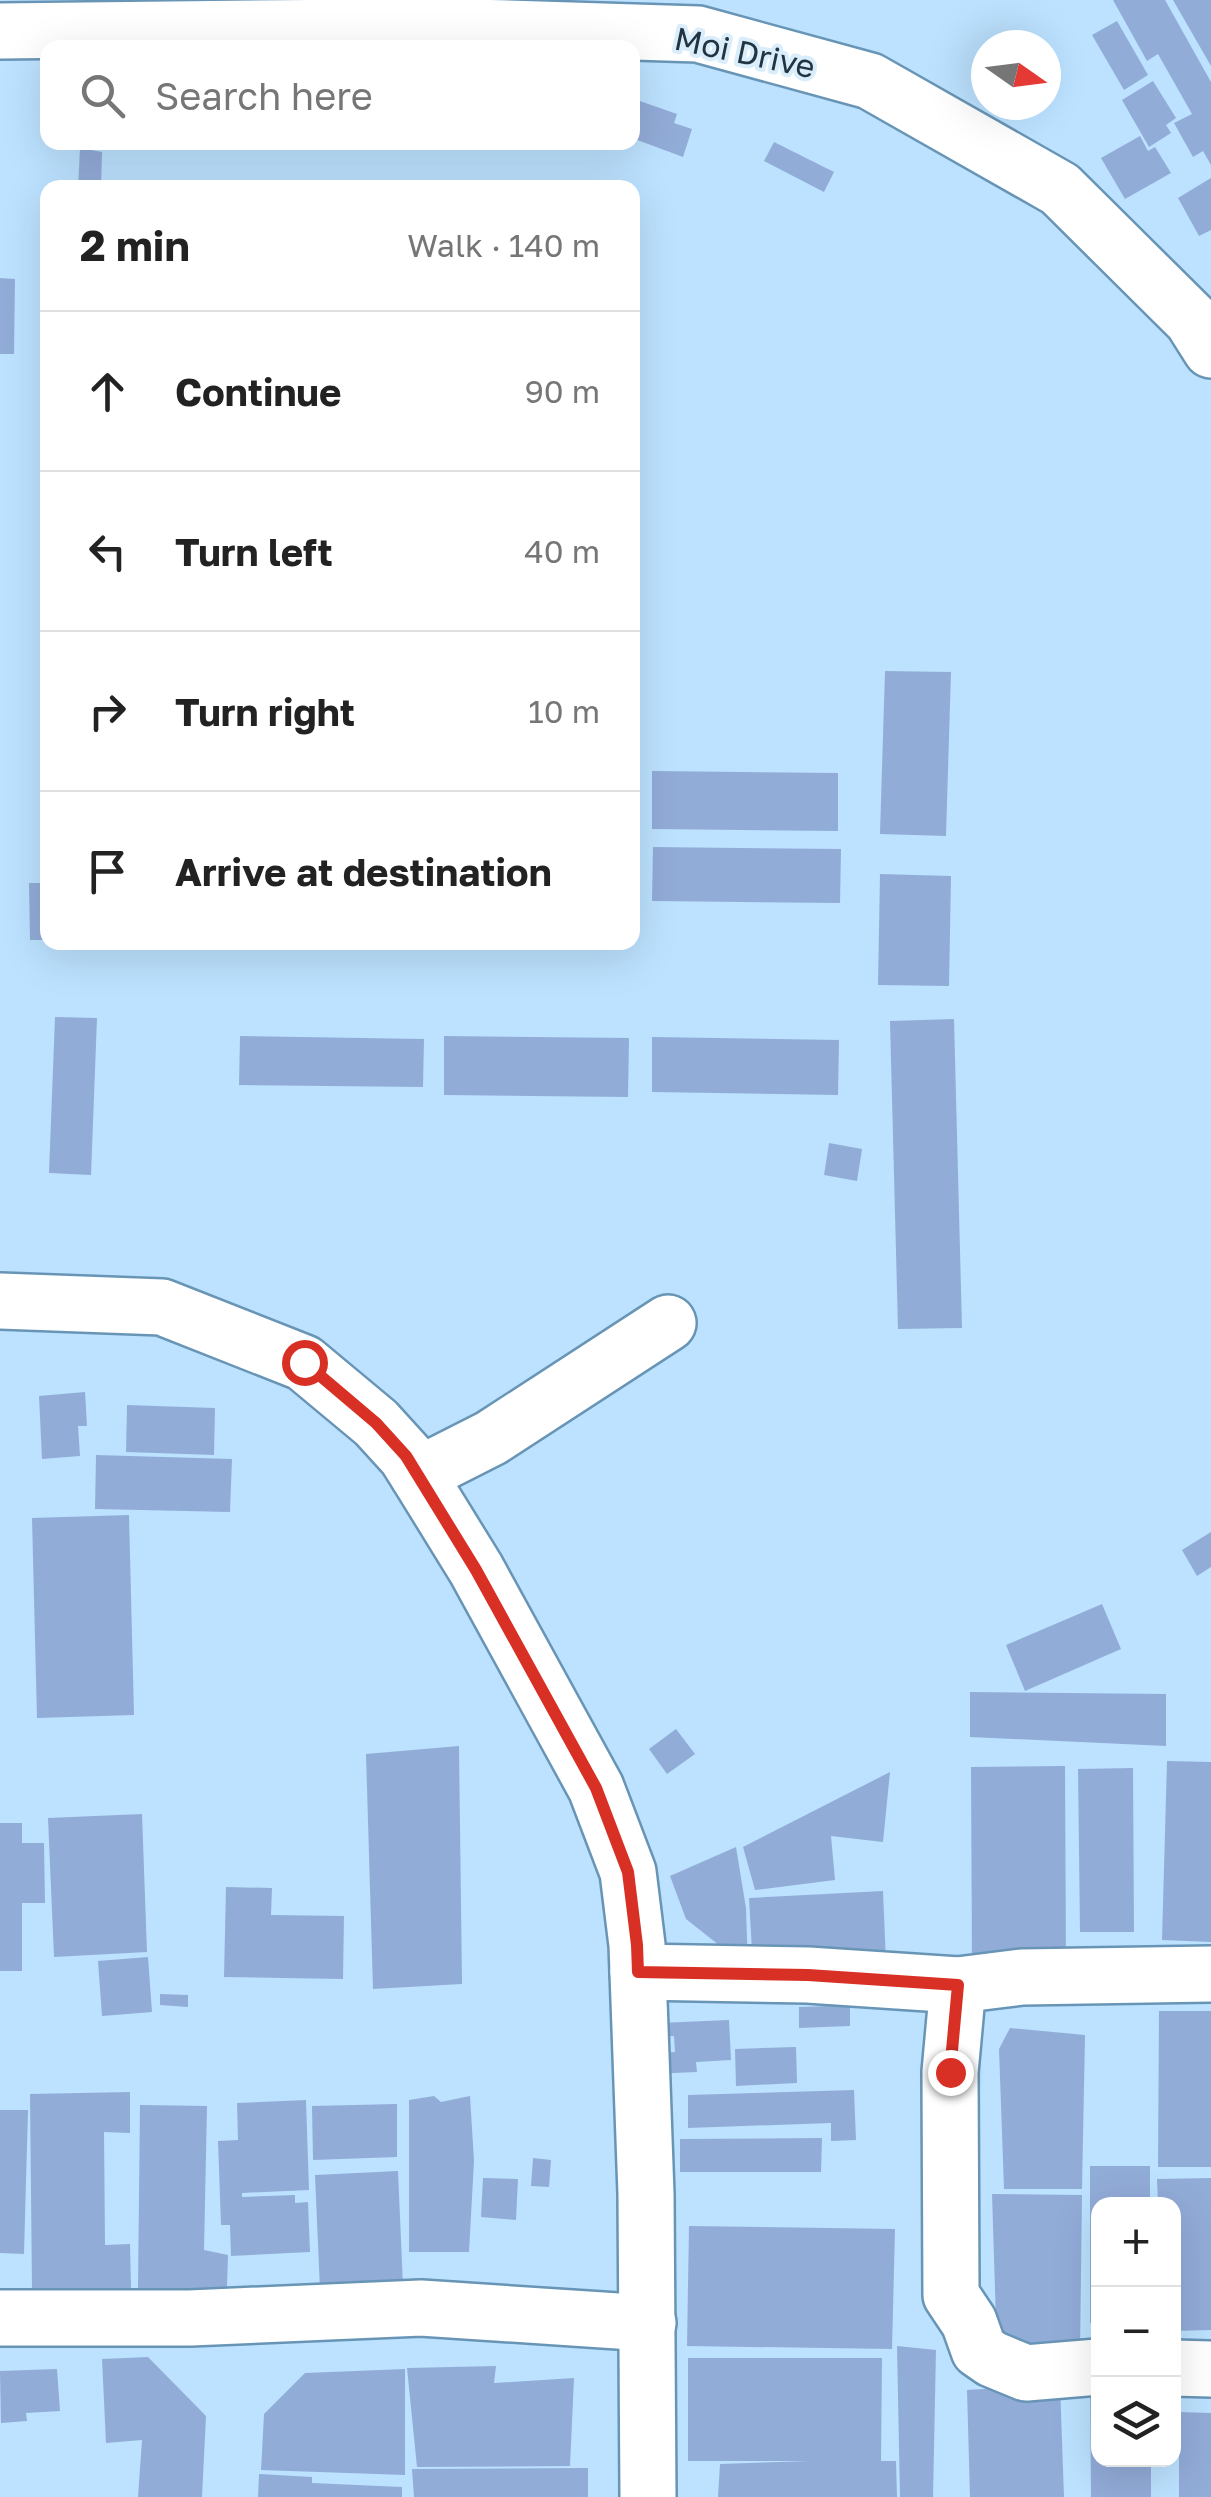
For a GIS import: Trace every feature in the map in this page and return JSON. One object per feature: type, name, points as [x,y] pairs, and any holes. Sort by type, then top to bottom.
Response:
[{"type":"street","name":"Moi Drive","points":[[0,31],[448,13],[698,34],[870,82],[1060,190],[1192,320],[1211,350]]},
{"type":"street","points":[[0,1301],[162,1307],[304,1362],[376,1423],[406,1456],[476,1570],[596,1788],[628,1872],[637,1945],[648,2323],[648,2497]]},
{"type":"street","points":[[418,1475],[491,1438],[668,1323]]},
{"type":"street","points":[[638,1972],[808,1975],[958,1985],[1022,1977],[1211,1974]]},
{"type":"street","points":[[958,1985],[950,2072],[952,2295],[969,2322],[979,2350],[992,2359],[1026,2372],[1091,2367]]},
{"type":"street","points":[[0,2318],[190,2318],[421,2308],[648,2323]]},
{"type":"street","points":[[1181,2368],[1211,2368]]},
{"type":"building","points":[[1113,0],[1165,0],[1211,82],[1211,165],[1203,151],[1193,157],[1174,123],[1192,114],[1158,54],[1147,61]]},
{"type":"building","points":[[1173,0],[1211,0],[1211,66]]},
{"type":"building","points":[[1117,21],[1148,75],[1124,90],[1092,35]]},
{"type":"building","points":[[1153,81],[1176,118],[1166,125],[1171,133],[1149,147],[1122,100]]},
{"type":"building","points":[[640,101],[677,114],[674,123],[692,129],[683,157],[640,141]]},
{"type":"building","points":[[1140,136],[1148,151],[1155,147],[1171,173],[1125,199],[1101,158]]},
{"type":"building","points":[[774,142],[834,172],[824,192],[764,161]]},
{"type":"building","points":[[80,150],[102,152],[101,180],[78,180]]},
{"type":"building","points":[[1211,178],[1211,230],[1199,236],[1178,198]]},
{"type":"building","points":[[0,278],[15,279],[14,354],[0,354]]},
{"type":"building","points":[[885,671],[951,672],[946,836],[880,834]]},
{"type":"building","points":[[652,771],[838,773],[838,831],[652,829]]},
{"type":"building","points":[[653,847],[841,849],[840,903],[652,901]]},
{"type":"building","points":[[880,874],[951,876],[949,986],[878,985]]},
{"type":"building","points":[[29,883],[40,883],[40,940],[30,940]]},
{"type":"building","points":[[55,1017],[97,1018],[91,1175],[49,1173]]},
{"type":"building","points":[[954,1019],[962,1328],[898,1329],[890,1021]]},
{"type":"building","points":[[240,1036],[424,1039],[423,1087],[239,1085]]},
{"type":"building","points":[[444,1036],[629,1038],[628,1097],[444,1095]]},
{"type":"building","points":[[652,1037],[839,1040],[838,1095],[652,1092]]},
{"type":"building","points":[[829,1143],[862,1149],[857,1181],[824,1175]]},
{"type":"building","points":[[85,1392],[87,1426],[78,1426],[80,1456],[42,1459],[39,1396]]},
{"type":"building","points":[[127,1405],[215,1408],[214,1455],[126,1452]]},
{"type":"building","points":[[96,1455],[232,1459],[230,1512],[95,1509]]},
{"type":"building","points":[[129,1515],[134,1715],[37,1718],[32,1518]]},
{"type":"building","points":[[1211,1532],[1211,1567],[1197,1576],[1182,1550]]},
{"type":"building","points":[[1102,1604],[1121,1649],[1025,1691],[1006,1645]]},
{"type":"building","points":[[970,1692],[1166,1694],[1166,1746],[970,1737]]},
{"type":"building","points":[[676,1729],[695,1754],[667,1774],[649,1749]]},
{"type":"building","points":[[459,1746],[462,1984],[373,1989],[366,1754]]},
{"type":"building","points":[[1167,1761],[1211,1762],[1211,1942],[1162,1940]]},
{"type":"building","points":[[1065,1766],[1066,1964],[972,1966],[971,1767]]},
{"type":"building","points":[[1133,1768],[1134,1932],[1080,1932],[1078,1769]]},
{"type":"building","points":[[890,1772],[883,1842],[831,1836],[835,1880],[755,1890],[743,1847]]},
{"type":"building","points":[[142,1814],[147,1952],[54,1957],[48,1818]]},
{"type":"building","points":[[0,1823],[22,1823],[22,1843],[44,1843],[45,1903],[22,1903],[22,1971],[0,1971]]},
{"type":"building","points":[[736,1847],[746,1908],[748,1968],[686,1919],[670,1876]]},
{"type":"building","points":[[226,1887],[272,1888],[271,1915],[344,1916],[343,1979],[224,1977]]},
{"type":"building","points":[[883,1891],[886,1962],[753,1969],[749,1898]]},
{"type":"building","points":[[148,1957],[152,2012],[102,2016],[98,1961]]},
{"type":"building","points":[[829,1991],[865,1991],[866,2007],[850,2008],[850,2026],[799,2028],[799,2007],[829,2006]]},
{"type":"building","points":[[160,1994],[188,1995],[188,2007],[160,2005]]},
{"type":"building","points":[[1159,2011],[1211,2011],[1211,2167],[1158,2167]]},
{"type":"building","points":[[729,2020],[731,2060],[696,2062],[697,2072],[651,2074],[650,2053],[675,2052],[674,2036],[660,2037],[659,2023]]},
{"type":"building","points":[[1010,2028],[1085,2035],[1082,2189],[1004,2189],[999,2049]]},
{"type":"building","points":[[796,2047],[797,2083],[736,2086],[735,2049]]},
{"type":"building","points":[[854,2090],[856,2140],[831,2141],[831,2123],[688,2128],[688,2095]]},
{"type":"building","points":[[130,2092],[130,2133],[104,2132],[105,2245],[130,2244],[131,2288],[32,2289],[30,2094]]},
{"type":"building","points":[[434,2096],[441,2102],[470,2096],[474,2161],[469,2252],[409,2252],[409,2100]]},
{"type":"building","points":[[306,2100],[309,2190],[242,2193],[242,2197],[295,2195],[295,2203],[308,2202],[310,2252],[231,2256],[230,2225],[221,2225],[218,2141],[238,2140],[237,2103]]},
{"type":"building","points":[[397,2104],[397,2157],[313,2160],[312,2106]]},
{"type":"building","points":[[140,2105],[207,2106],[204,2250],[228,2255],[227,2289],[138,2289]]},
{"type":"building","points":[[0,2110],[28,2110],[24,2254],[0,2253]]},
{"type":"building","points":[[822,2138],[821,2172],[680,2172],[680,2139]]},
{"type":"building","points":[[533,2158],[551,2160],[549,2187],[531,2186]]},
{"type":"building","points":[[1090,2166],[1150,2166],[1150,2197],[1091,2197],[1090,2323]]},
{"type":"building","points":[[398,2171],[403,2286],[320,2290],[315,2175]]},
{"type":"building","points":[[483,2178],[518,2179],[516,2220],[481,2217]]},
{"type":"building","points":[[1211,2178],[1211,2330],[1181,2331],[1181,2197],[1158,2197],[1157,2179]]},
{"type":"building","points":[[992,2194],[1082,2195],[1080,2354],[997,2354]]},
{"type":"building","points":[[689,2226],[895,2229],[892,2349],[687,2346]]},
{"type":"building","points":[[897,2346],[936,2350],[933,2497],[900,2497]]},
{"type":"building","points":[[148,2357],[206,2416],[202,2497],[138,2497],[142,2440],[106,2443],[102,2359]]},
{"type":"building","points":[[688,2358],[882,2358],[881,2461],[896,2461],[897,2497],[718,2497],[720,2464],[811,2461],[688,2461]]},
{"type":"building","points":[[496,2366],[494,2383],[574,2378],[570,2466],[417,2467],[407,2368]]},
{"type":"building","points":[[57,2369],[60,2411],[26,2413],[27,2421],[1,2423],[0,2371]]},
{"type":"building","points":[[405,2369],[405,2475],[261,2470],[264,2414],[305,2373]]},
{"type":"building","points":[[1060,2384],[1064,2497],[970,2497],[967,2390]]},
{"type":"building","points":[[1090,2390],[1091,2467],[1151,2467],[1151,2497],[1091,2497]]},
{"type":"building","points":[[1181,2412],[1211,2413],[1211,2497],[1179,2497]]},
{"type":"building","points":[[588,2468],[588,2497],[414,2497],[412,2469]]},
{"type":"building","points":[[259,2474],[312,2477],[312,2483],[402,2487],[402,2497],[258,2497]]},
{"type":"route","points":[[304,1362],[376,1423],[406,1456],[476,1570],[596,1788],[628,1872],[638,1972],[808,1975],[958,1985],[950,2072]]}]
